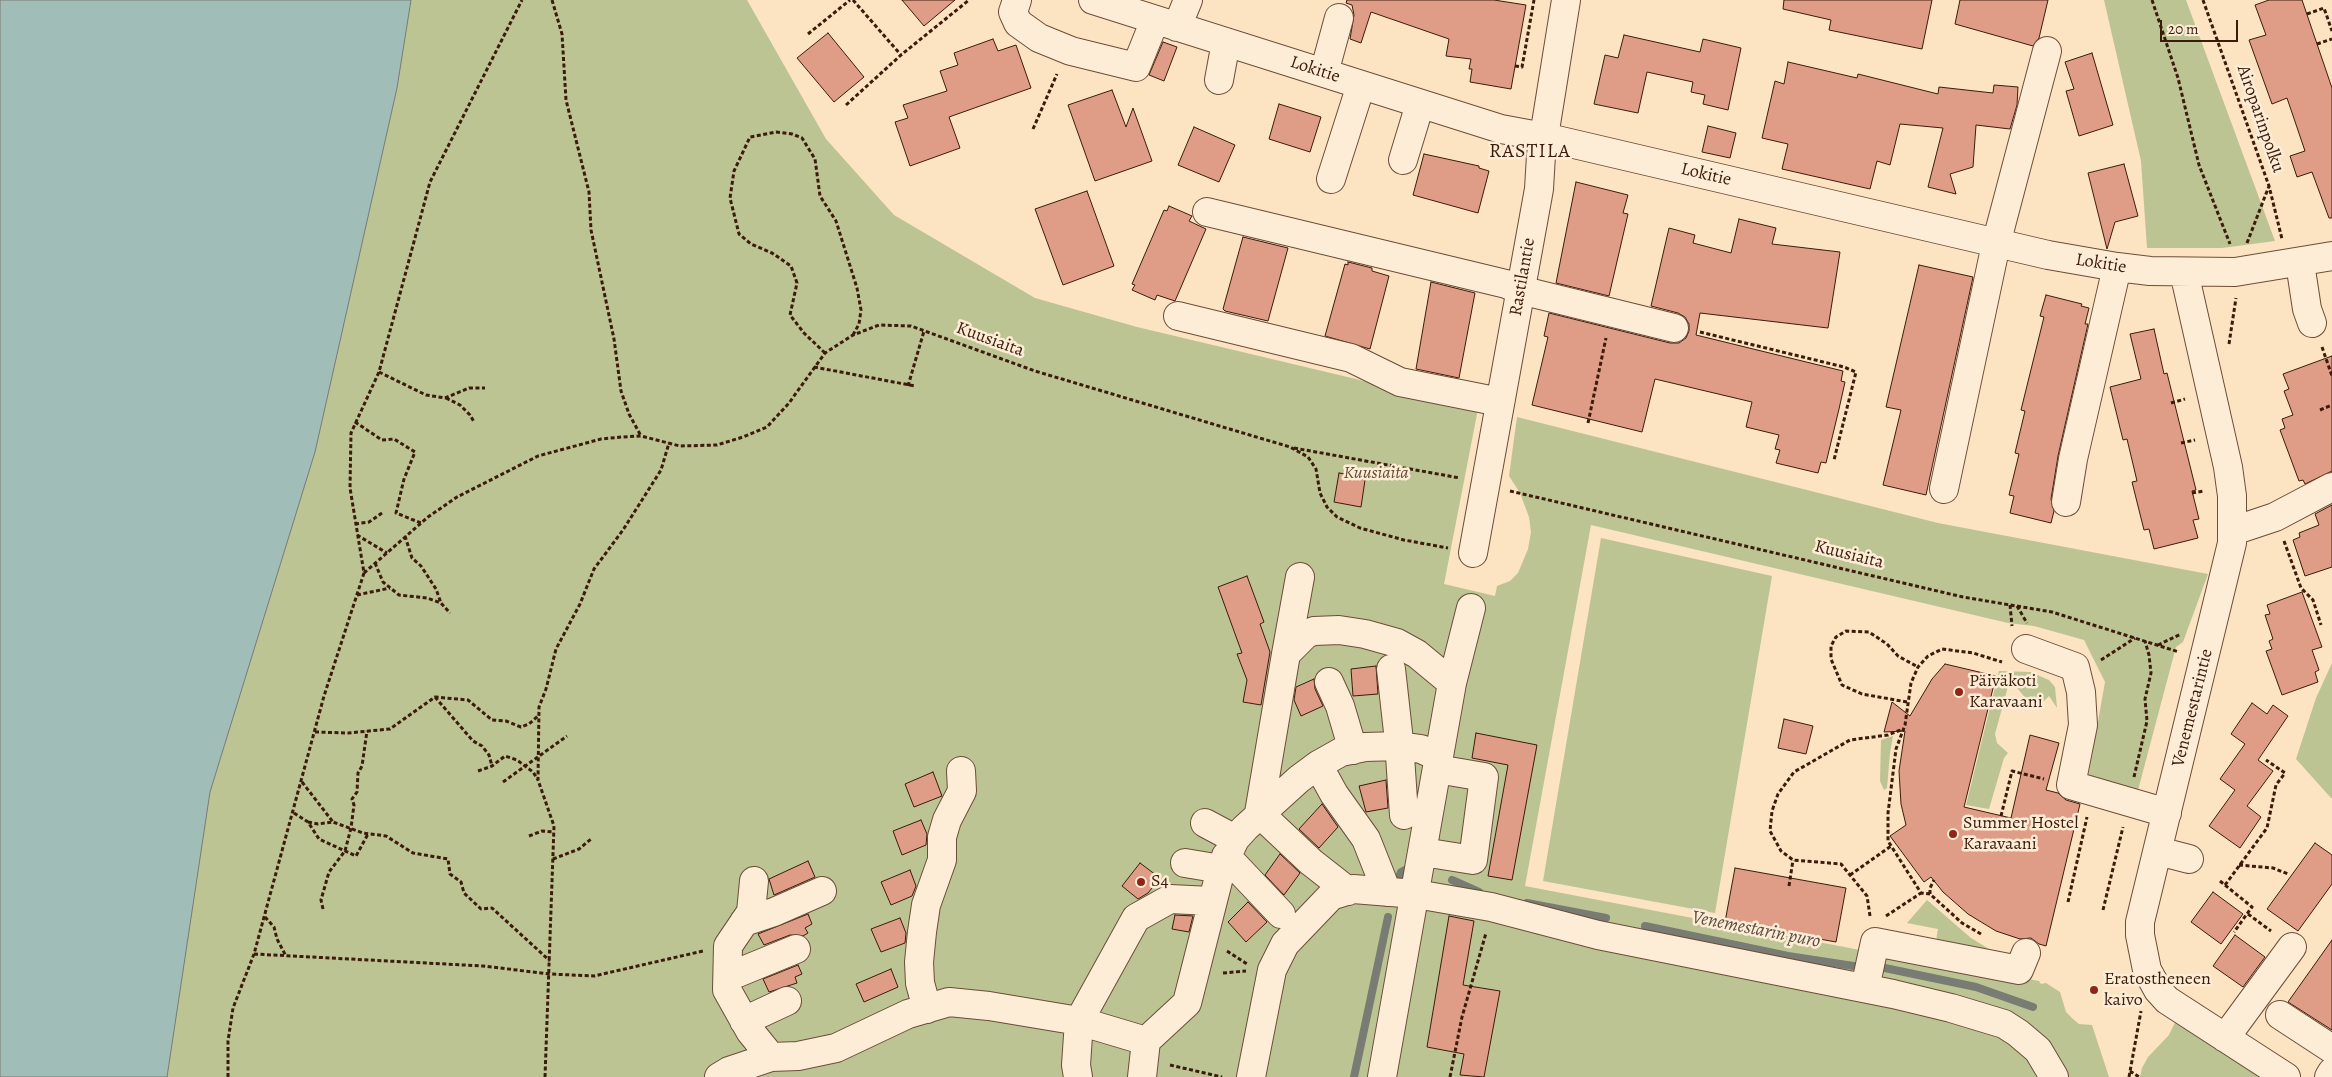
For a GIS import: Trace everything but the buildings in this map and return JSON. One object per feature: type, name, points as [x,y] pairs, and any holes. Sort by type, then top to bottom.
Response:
[{"type":"street","points":[[1017,0],[1014,12],[1018,23],[1039,38],[1068,49],[1136,67],[1166,23],[1188,0]]},
{"type":"street","name":"Lokitie","points":[[1093,0],[1501,129],[1544,137],[1996,244],[2117,267],[2184,272],[2235,272],[2300,263],[2332,256]]},
{"type":"street","name":"Rastilantie","points":[[1473,553],[1473,482],[1500,402],[1539,189],[1544,137],[1566,0]]},
{"type":"street","points":[[1324,73],[1339,18]]},
{"type":"street","points":[[1219,80],[1226,42]]},
{"type":"street","points":[[1944,488],[1996,244],[2047,51]]},
{"type":"street","points":[[1331,179],[1361,85]]},
{"type":"street","points":[[1403,160],[1420,104]]},
{"type":"street","points":[[1207,212],[1506,284],[1520,290],[1674,328]]},
{"type":"street","points":[[2300,263],[2307,309],[2312,323]]},
{"type":"street","points":[[2066,502],[2073,459],[2117,267]]},
{"type":"street","name":"Venemestarintie","points":[[2184,272],[2228,467],[2232,496],[2233,531],[2226,573],[2140,922],[2142,954],[2147,970],[2158,990],[2167,1000],[2286,1077]]},
{"type":"street","points":[[1178,316],[1351,358],[1400,382],[1500,402]]},
{"type":"street","points":[[2233,531],[2275,517],[2332,487]]},
{"type":"street","points":[[1259,813],[1300,577]]},
{"type":"street","points":[[1382,1077],[1452,683],[1471,608]]},
{"type":"street","points":[[1286,654],[1306,634],[1314,631],[1339,630],[1365,634],[1397,643],[1417,654],[1452,683]]},
{"type":"street","points":[[2026,649],[2074,667],[2079,681],[2083,724],[2082,788],[2167,813]]},
{"type":"street","points":[[1390,669],[1399,746],[1404,815]]},
{"type":"street","points":[[1329,682],[1340,706],[1353,750]]},
{"type":"street","points":[[1142,1077],[1146,1041],[1187,1003],[1211,901],[1227,855],[1259,813],[1318,765],[1341,752],[1399,746],[1421,749],[1438,763],[1484,777],[1473,860],[1423,852]]},
{"type":"street","points":[[1318,765],[1334,794],[1366,839],[1387,892]]},
{"type":"street","points":[[927,1009],[920,983],[919,969],[922,932],[926,905],[942,860],[942,837],[947,820],[962,791],[961,771]]},
{"type":"street","points":[[1259,813],[1311,862],[1348,891]]},
{"type":"street","points":[[1204,823],[1227,855],[1281,914]]},
{"type":"street","points":[[2158,850],[2189,859]]},
{"type":"street","points":[[1185,863],[1227,855]]},
{"type":"street","points":[[754,881],[751,912],[728,946],[727,990],[744,1021],[771,1057]]},
{"type":"street","points":[[1252,1077],[1265,970],[1285,944],[1331,896],[1353,889],[1416,894],[1490,907],[1598,935],[1865,988],[1951,1008],[2004,1024],[2038,1050],[2054,1077]]},
{"type":"street","points":[[744,922],[774,912],[822,891]]},
{"type":"street","points":[[1078,1077],[1076,1066],[1079,1021],[1136,918],[1170,899],[1211,901]]},
{"type":"street","points":[[1865,988],[1874,934],[2019,970],[2026,953]]},
{"type":"street","points":[[2225,1038],[2292,947]]},
{"type":"street","points":[[728,977],[796,949]]},
{"type":"street","points":[[744,1021],[787,1001]]},
{"type":"street","points":[[719,1077],[729,1070],[771,1057],[798,1056],[836,1048],[908,1014],[949,1002],[1079,1021],[1146,1041]]},
{"type":"street","points":[[2280,1015],[2332,1049]]},
{"type":"street","points":[[2329,1077],[2332,1072]]},
{"type":"path","points":[[228,1077],[228,1040],[233,1008],[254,954],[315,732],[364,573],[350,488],[351,433],[354,422],[379,372],[430,182],[522,0]]},
{"type":"path","points":[[552,0],[562,34],[566,100],[589,192],[591,230],[614,339],[621,391],[629,414],[641,436]]},
{"type":"path","points":[[808,34],[851,0],[901,55]]},
{"type":"path","points":[[846,105],[901,55],[969,0]]},
{"type":"path","points":[[1515,66],[1522,67],[1534,0]]},
{"type":"path","points":[[2152,0],[2178,78],[2198,165],[2230,246]]},
{"type":"path","name":"Airoparinpolku","points":[[2203,0],[2269,186],[2280,222],[2282,240]]},
{"type":"path","points":[[2306,14],[2324,8],[2332,31]]},
{"type":"path","points":[[2317,44],[2332,39]]},
{"type":"path","points":[[1033,129],[1068,49]]},
{"type":"path","points":[[825,353],[804,333],[790,315],[797,283],[792,266],[772,252],[751,244],[739,234],[730,198],[734,171],[750,137],[776,132],[792,134],[802,138],[816,159],[820,196],[836,221],[857,288],[861,310],[859,324],[853,335]]},
{"type":"path","points":[[2244,248],[2249,241],[2269,186]]},
{"type":"path","points":[[2228,351],[2236,296]]},
{"type":"path","points":[[1588,424],[1612,312]]},
{"type":"path","name":"Kuusiaita","points":[[364,573],[421,523],[457,497],[538,456],[601,439],[641,436],[680,446],[717,445],[743,438],[767,426],[789,403],[825,353],[853,335],[880,325],[911,326],[1035,371],[1290,447],[1557,500],[1963,597],[2052,612],[2205,660]]},
{"type":"path","points":[[1674,328],[1681,328],[1834,364],[1856,372],[1834,460]]},
{"type":"path","points":[[908,386],[924,331]]},
{"type":"path","points":[[814,367],[915,386]]},
{"type":"path","points":[[379,372],[426,395],[445,398],[460,405],[470,414],[474,422]]},
{"type":"path","points":[[445,398],[469,388],[485,388]]},
{"type":"path","points":[[2172,403],[2193,397]]},
{"type":"path","points":[[2320,410],[2332,405]]},
{"type":"path","points":[[354,422],[382,440],[394,439],[415,452],[404,479],[396,513],[421,523]]},
{"type":"path","points":[[538,780],[539,707],[546,689],[556,649],[580,604],[594,569],[623,530],[661,470],[669,443]]},
{"type":"path","name":"Kuusiaita","points":[[1290,447],[1308,457],[1316,469],[1320,493],[1328,507],[1337,517],[1360,528],[1404,540],[1473,553]]},
{"type":"path","points":[[355,524],[369,522],[382,513]]},
{"type":"path","points":[[2275,517],[2301,588],[2313,600],[2321,625]]},
{"type":"path","points":[[357,535],[387,553]]},
{"type":"path","points":[[406,536],[412,558],[421,566],[436,589],[441,604]]},
{"type":"path","points":[[375,563],[383,582],[399,595],[427,598],[441,604],[450,613]]},
{"type":"path","points":[[357,595],[390,588]]},
{"type":"path","points":[[1908,702],[1862,694],[1842,685],[1831,659],[1831,646],[1836,636],[1846,631],[1869,632],[1887,644],[1898,656],[1918,667]]},
{"type":"path","points":[[2079,681],[2099,661],[2135,638]]},
{"type":"path","points":[[2144,641],[2149,655],[2151,673],[2145,699]]},
{"type":"path","points":[[1921,893],[1888,841],[1888,813],[1896,749],[1903,728],[1911,684],[1918,667],[1928,656],[1942,649],[1973,653],[1999,661]]},
{"type":"path","points":[[315,732],[390,729],[435,697],[468,700],[492,720],[506,721],[520,727],[529,724],[539,715]]},
{"type":"path","points":[[435,697],[473,741],[482,746],[490,755],[492,766]]},
{"type":"path","points":[[1874,934],[1867,896],[1841,864],[1793,860],[1780,851],[1770,831],[1772,811],[1778,794],[1794,772],[1850,740],[1888,735],[1903,728]]},
{"type":"path","points":[[323,909],[321,900],[328,882],[329,872],[345,851],[352,828],[354,805],[352,799],[357,792],[358,773],[362,766],[367,731]]},
{"type":"path","points":[[503,782],[538,759],[544,751],[568,736]]},
{"type":"path","points":[[478,771],[492,766],[505,756],[517,760],[525,768],[533,772],[538,780],[554,826],[545,1077]]},
{"type":"path","points":[[2225,885],[2267,828],[2273,807],[2276,785],[2284,773],[2266,760]]},
{"type":"path","points":[[2001,816],[2012,771],[2082,788],[2068,902]]},
{"type":"path","points":[[302,782],[333,822]]},
{"type":"path","points":[[294,812],[308,822],[319,839],[356,856],[368,834]]},
{"type":"path","points":[[308,822],[318,824],[333,822],[368,834],[386,836],[413,853],[448,859],[450,874],[461,882],[464,893],[481,909],[492,908],[550,962]]},
{"type":"path","points":[[529,836],[542,831],[554,832]]},
{"type":"path","points":[[553,859],[579,849],[591,839]]},
{"type":"path","points":[[1850,875],[1891,846]]},
{"type":"path","points":[[1789,886],[1793,860]]},
{"type":"path","points":[[2239,865],[2273,868],[2288,874]]},
{"type":"path","points":[[1930,894],[1930,888],[1934,880]]},
{"type":"path","points":[[2220,881],[2252,907],[2234,932]]},
{"type":"path","points":[[1874,934],[1921,893],[1930,894],[1962,923],[1983,935]]},
{"type":"path","points":[[1450,1077],[1490,907]]},
{"type":"path","points":[[265,916],[274,927],[277,939],[286,956]]},
{"type":"path","points":[[1204,932],[1215,943],[1265,970]]},
{"type":"path","points":[[254,954],[483,966],[550,974],[594,976],[728,946]]},
{"type":"path","points":[[1193,977],[1265,970]]},
{"type":"path","points":[[2129,1077],[2141,1009]]},
{"type":"path","points":[[1146,1041],[1168,1065],[1222,1077]]},
{"type":"path","points":[[2130,1071],[2139,1077]]},
{"type":"green space","points":[[263,0],[747,0],[826,139],[894,215],[1035,298],[1137,327],[1356,379],[1461,408],[1478,409],[1444,584],[1495,596],[1497,586],[1510,581],[1518,573],[1528,549],[1531,532],[1529,517],[1520,493],[1509,476],[1517,417],[1938,523],[2208,574],[2183,642],[2176,647],[2137,794],[2088,778],[2105,682],[2084,640],[2034,626],[2008,623],[1591,525],[1525,886],[1944,966],[1951,964],[2039,981],[2041,984],[2046,983],[2060,992],[2066,1012],[2073,1019],[2079,1024],[2092,1025],[2109,1077],[118,1077]]},
{"type":"green space","points":[[2104,0],[2186,0],[2275,241],[2222,248],[2147,248],[2141,161]]},
{"type":"green space","points":[[1601,538],[1772,576],[1715,913],[1543,881]]},
{"type":"green space","points":[[2332,663],[2331,798],[2296,759],[2316,698]]},
{"type":"green space","points":[[1999,671],[2030,672],[2049,680],[2055,687],[2057,708],[2049,696],[2043,702],[2031,705],[2014,684],[2009,683],[1995,734],[1997,743],[2008,753],[2004,758],[1989,809],[1966,805]]},
{"type":"green space","points":[[1893,736],[1887,788],[1884,790],[1880,781],[1881,740]]},
{"type":"green space","points":[[1927,900],[1971,938],[1994,952],[1936,941],[1938,929],[1907,923]]},
{"type":"green space","points":[[2176,1020],[2266,1077],[2140,1077],[2148,1057],[2169,1035]]},
{"type":"water","points":[[0,0],[411,0],[397,88],[315,452],[210,792],[167,1077],[0,1077]]},
{"type":"waterway","points":[[1398,880],[1401,872],[1407,869]]},
{"type":"waterway","name":"Venemestarin puro","points":[[1452,880],[1479,892]]},
{"type":"waterway","name":"Venemestarin puro","points":[[1527,903],[1606,918]]},
{"type":"waterway","points":[[1354,1077],[1388,917]]},
{"type":"waterway","name":"Venemestarin puro","points":[[1645,926],[1788,956],[1860,967]]},
{"type":"waterway","name":"Venemestarin puro","points":[[1880,967],[1976,987],[2033,1007]]},
{"type":"place","name":"Päiväkoti Karavaani","points":[[1959,692]]},
{"type":"place","name":"Summer Hostel Karavaani","points":[[1953,834]]},
{"type":"place","name":"S4","points":[[1141,882]]},
{"type":"place","name":"Eratostheneen kaivo","points":[[2094,990]]},
{"type":"district","name":"RASTILA","points":[[1530,152]]}]
